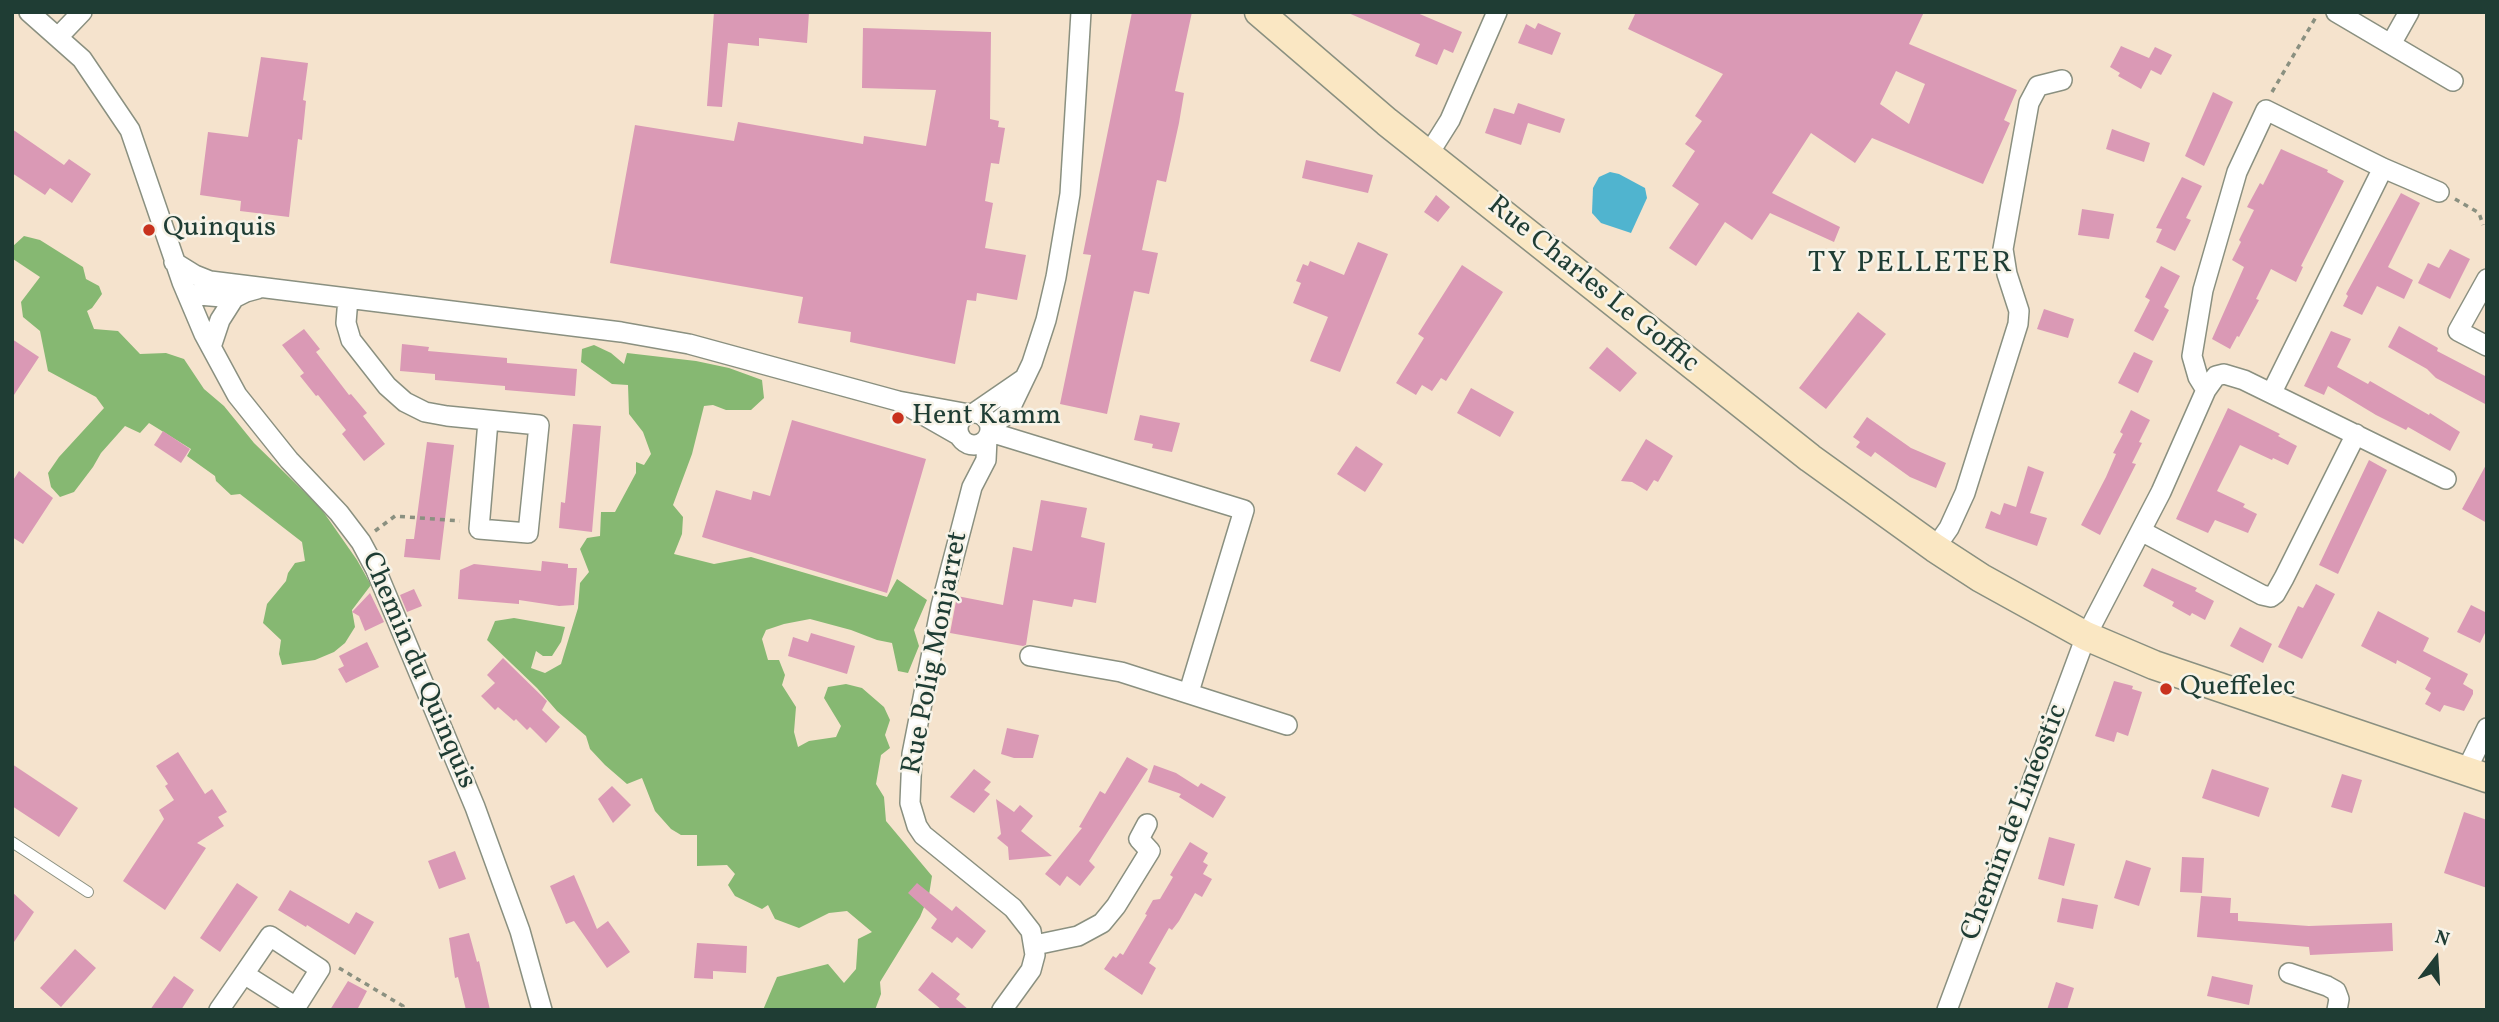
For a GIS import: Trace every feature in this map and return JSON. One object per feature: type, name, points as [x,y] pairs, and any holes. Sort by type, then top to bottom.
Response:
[{"type":"street","name":"Chemin du Quinquis","points":[[29,12],[59,36],[88,66],[130,130],[174,262],[223,371],[250,412],[289,460],[339,513],[361,542],[389,597],[457,761],[512,909],[542,1010]]},
{"type":"street","points":[[59,36],[82,12]]},
{"type":"street","points":[[898,401],[967,444],[976,445],[1008,413],[1042,333],[1066,224],[1081,12]]},
{"type":"street","name":"Rue Charles Le Goffic","points":[[1259,12],[1341,85],[1800,450],[1935,548],[2001,590],[2087,636],[2181,675],[2476,774]]},
{"type":"street","points":[[2336,12],[2453,81]]},
{"type":"street","points":[[2391,44],[2409,12]]},
{"type":"street","points":[[1429,155],[1450,120],[1489,15]]},
{"type":"street","points":[[1935,548],[1949,528],[1965,493],[2018,324],[2019,311],[2007,274],[2003,249],[2029,103],[2038,86],[2062,80]]},
{"type":"street","points":[[2439,192],[2383,168],[2266,110],[2237,172],[2203,290],[2192,356],[2198,377],[2206,390],[2212,380],[2224,374],[2272,392],[2446,479]]},
{"type":"street","points":[[2272,392],[2383,168]]},
{"type":"street","points":[[174,262],[210,281],[654,338],[725,353],[898,401],[971,414],[985,418],[989,433]]},
{"type":"street","points":[[2487,279],[2458,331],[2487,346]]},
{"type":"street","points":[[187,294],[234,298],[258,288]]},
{"type":"street","points":[[211,347],[220,320],[234,298]]},
{"type":"street","points":[[348,298],[346,323],[351,341],[397,396],[425,412],[539,425],[528,533],[479,529],[488,421]]},
{"type":"street","points":[[961,438],[960,422],[1022,380]]},
{"type":"street","name":"Chemin de Linéostic","points":[[1947,1010],[2087,636],[2167,481],[2206,390]]},
{"type":"street","points":[[989,433],[1244,510],[1189,692]]},
{"type":"street","name":"Rue Polig Monjarret","points":[[989,433],[986,460],[972,487],[941,606],[915,737],[910,803],[917,826],[923,835],[1013,908],[1031,931],[1035,945]]},
{"type":"street","points":[[2141,531],[2262,595],[2271,597],[2279,587],[2356,434]]},
{"type":"street","name":"Rue Polig Monjarret","points":[[961,438],[972,487]]},
{"type":"street","points":[[1030,656],[1121,672],[1287,725]]},
{"type":"street","points":[[2476,774],[2487,727]]},
{"type":"street","points":[[1002,1010],[1027,979],[1035,945],[1077,936],[1102,923],[1116,906],[1150,851],[1139,839],[1147,824]]},
{"type":"street","points":[[219,1010],[270,936],[320,968],[296,1007],[244,974]]},
{"type":"street","points":[[2288,974],[2336,991],[2339,999],[2337,1010]]},
{"type":"lane","points":[[12,842],[88,892]]},
{"type":"path","points":[[2266,110],[2269,97],[2319,12]]},
{"type":"path","points":[[2439,192],[2479,213],[2483,225]]},
{"type":"path","points":[[361,542],[395,516],[480,523]]},
{"type":"path","points":[[320,968],[338,967],[402,1006],[401,1010]]},
{"type":"green space","points":[[24,236],[40,240],[83,267],[86,279],[99,286],[102,294],[87,311],[94,329],[118,331],[140,354],[166,353],[184,359],[204,389],[224,406],[254,443],[320,507],[371,585],[352,610],[355,627],[345,643],[334,652],[315,660],[282,665],[279,654],[281,640],[263,623],[267,604],[286,581],[288,573],[295,563],[305,561],[302,542],[240,494],[231,495],[216,481],[215,476],[187,456],[191,449],[149,423],[140,433],[125,426],[101,453],[74,492],[60,497],[51,487],[48,473],[59,457],[104,408],[96,397],[48,371],[40,331],[23,317],[21,302],[40,277],[13,259],[12,247]]},
{"type":"green space","points":[[594,345],[611,353],[624,364],[627,353],[696,361],[729,368],[762,380],[764,398],[751,410],[726,410],[713,405],[704,406],[692,454],[673,505],[683,517],[682,534],[674,554],[714,564],[751,557],[887,597],[897,579],[927,600],[914,630],[919,646],[908,673],[898,671],[892,643],[810,619],[766,630],[762,639],[768,660],[779,660],[785,675],[782,685],[796,707],[794,732],[798,747],[809,741],[836,737],[841,726],[824,698],[828,687],[846,684],[862,688],[884,707],[890,720],[885,735],[890,748],[881,755],[876,784],[884,797],[886,821],[932,876],[929,895],[920,917],[880,982],[881,994],[875,1010],[763,1010],[777,977],[828,964],[844,983],[856,969],[858,939],[872,932],[847,911],[829,913],[799,928],[775,919],[768,905],[762,909],[735,896],[728,885],[735,874],[727,865],[697,866],[697,835],[681,835],[671,829],[655,811],[642,778],[627,784],[605,765],[590,749],[586,736],[557,711],[487,640],[495,621],[514,618],[565,627],[561,642],[552,656],[543,656],[536,651],[531,668],[545,673],[561,664],[578,608],[580,583],[589,572],[580,549],[587,538],[600,536],[601,512],[615,512],[636,473],[636,462],[644,465],[651,454],[643,432],[629,414],[628,385],[612,384],[581,362],[582,349]]},
{"type":"water","points":[[1610,172],[1645,188],[1647,198],[1631,233],[1601,223],[1592,213],[1593,188],[1599,177]]},
{"type":"building","points":[[714,12],[809,12],[807,43],[759,38],[759,46],[728,43],[722,107],[707,106]]},
{"type":"building","points":[[1132,12],[1192,12],[1175,91],[1184,93],[1179,123],[1166,182],[1157,180],[1142,250],[1158,253],[1149,294],[1134,291],[1107,414],[1060,404],[1091,255],[1083,254]]},
{"type":"building","points":[[1346,12],[1415,12],[1462,32],[1453,53],[1444,49],[1437,65],[1415,56],[1420,44]]},
{"type":"building","points":[[1636,12],[1924,12],[1909,44],[2017,90],[2004,120],[2010,123],[1983,184],[1872,138],[1855,163],[1811,133],[1772,193],[1840,227],[1834,242],[1770,213],[1752,240],[1725,222],[1696,266],[1669,248],[1699,204],[1672,186],[1695,151],[1685,144],[1702,121],[1695,116],[1723,74],[1628,29]],"holes":[[[1896,71],[1925,84],[1909,124],[1880,104]]]},
{"type":"building","points":[[1538,23],[1561,33],[1552,55],[1518,43],[1526,24],[1535,29]]},
{"type":"building","points":[[863,28],[991,32],[990,119],[999,121],[998,127],[1005,128],[999,164],[991,163],[985,201],[993,203],[985,248],[1026,255],[1017,300],[977,293],[976,301],[967,300],[955,364],[850,342],[851,332],[798,323],[803,297],[610,263],[635,125],[734,141],[738,122],[863,144],[864,136],[926,146],[936,90],[862,88]]},
{"type":"building","points":[[2121,46],[2149,58],[2155,47],[2172,55],[2161,75],[2151,70],[2141,89],[2118,76],[2120,73],[2110,67]]},
{"type":"building","points":[[261,57],[308,63],[303,100],[306,101],[302,140],[298,139],[289,217],[240,211],[241,201],[200,195],[208,132],[248,137]]},
{"type":"building","points":[[2213,92],[2233,102],[2204,166],[2185,156]]},
{"type":"building","points":[[1518,103],[1565,119],[1560,133],[1528,123],[1521,145],[1485,133],[1494,108],[1514,114]]},
{"type":"building","points":[[12,129],[64,165],[69,159],[91,174],[72,203],[50,188],[45,195],[12,173]]},
{"type":"building","points":[[2112,129],[2150,143],[2144,162],[2106,149]]},
{"type":"building","points":[[2281,149],[2328,170],[2327,172],[2344,181],[2301,266],[2303,267],[2296,282],[2271,269],[2256,299],[2259,300],[2230,349],[2212,339],[2244,267],[2232,260],[2254,210],[2247,207],[2260,183],[2263,185]]},
{"type":"building","points":[[1306,160],[1373,175],[1368,193],[1302,178]]},
{"type":"building","points":[[2182,177],[2202,186],[2186,218],[2191,220],[2175,251],[2156,242],[2162,229],[2156,228]]},
{"type":"building","points":[[2401,193],[2420,203],[2388,267],[2413,280],[2404,299],[2377,286],[2362,315],[2343,306],[2348,296],[2346,294]]},
{"type":"building","points":[[1436,195],[1450,207],[1438,222],[1424,212]]},
{"type":"building","points":[[2082,209],[2114,214],[2109,239],[2078,235]]},
{"type":"building","points":[[1358,242],[1388,254],[1340,372],[1310,361],[1328,317],[1293,303],[1301,283],[1296,281],[1303,264],[1308,266],[1310,261],[1344,275]]},
{"type":"building","points":[[2450,249],[2470,259],[2450,299],[2418,283],[2428,263],[2439,268]]},
{"type":"building","points":[[1462,265],[1503,292],[1446,381],[1441,378],[1432,391],[1422,385],[1416,395],[1396,383],[1424,338],[1418,334]]},
{"type":"building","points":[[2161,266],[2180,276],[2164,307],[2169,310],[2153,341],[2134,331],[2150,300],[2145,297]]},
{"type":"building","points":[[2044,309],[2074,319],[2068,338],[2037,329]]},
{"type":"building","points":[[1858,312],[1886,334],[1826,409],[1799,388]]},
{"type":"building","points":[[2399,326],[2438,348],[2437,351],[2487,377],[2487,405],[2436,378],[2427,369],[2388,347]]},
{"type":"building","points":[[304,329],[320,349],[316,352],[349,395],[351,394],[367,413],[363,416],[385,444],[364,461],[342,434],[346,430],[300,376],[304,373],[282,345]]},
{"type":"building","points":[[2331,331],[2351,339],[2337,367],[2368,384],[2370,381],[2460,432],[2450,451],[2408,427],[2406,430],[2376,415],[2328,386],[2324,395],[2304,386]]},
{"type":"building","points":[[12,339],[39,357],[12,398]]},
{"type":"building","points":[[402,344],[429,347],[428,351],[507,358],[507,363],[577,369],[575,396],[435,380],[435,374],[400,371]]},
{"type":"building","points":[[1607,347],[1637,373],[1620,392],[1589,368]]},
{"type":"building","points":[[2134,352],[2153,361],[2138,393],[2118,383]]},
{"type":"building","points":[[1471,388],[1514,412],[1500,437],[1457,413]]},
{"type":"building","points":[[2228,408],[2280,434],[2278,436],[2297,446],[2288,465],[2240,445],[2217,491],[2245,504],[2243,507],[2257,514],[2248,533],[2215,520],[2208,533],[2176,519]]},
{"type":"building","points":[[2131,410],[2150,420],[2132,463],[2136,464],[2100,535],[2081,525],[2116,454],[2113,453],[2123,434],[2120,432]]},
{"type":"building","points":[[1140,415],[1180,423],[1172,452],[1152,448],[1153,444],[1134,440]]},
{"type":"building","points":[[1867,417],[1911,448],[1946,463],[1936,488],[1910,477],[1875,452],[1871,457],[1856,447],[1860,442],[1853,437]]},
{"type":"building","points":[[792,420],[926,459],[887,593],[702,537],[716,490],[751,500],[753,491],[770,496]]},
{"type":"building","points":[[573,424],[601,426],[592,532],[559,528],[561,502],[565,503]]},
{"type":"building","points":[[163,431],[190,449],[181,463],[154,445]]},
{"type":"building","points":[[1646,439],[1673,456],[1658,482],[1654,480],[1647,491],[1632,482],[1621,481]]},
{"type":"building","points":[[427,442],[454,445],[440,560],[404,557],[406,539],[414,539]]},
{"type":"building","points":[[1356,446],[1383,464],[1365,492],[1337,474]]},
{"type":"building","points":[[2369,460],[2387,470],[2338,574],[2319,565]]},
{"type":"building","points":[[2487,463],[2487,523],[2462,509]]},
{"type":"building","points":[[2028,466],[2044,472],[2030,513],[2047,518],[2037,546],[1985,528],[1991,511],[2000,515],[2004,503],[2016,507]]},
{"type":"building","points":[[19,471],[53,498],[23,544],[12,537],[12,482]]},
{"type":"building","points":[[1041,500],[1087,508],[1081,537],[1105,543],[1096,603],[1074,599],[1072,607],[1033,600],[1026,645],[1023,646],[950,633],[957,596],[1003,605],[1013,547],[1032,551]]},
{"type":"building","points":[[542,561],[568,564],[568,568],[577,568],[574,605],[559,606],[519,600],[519,604],[458,599],[460,570],[474,564],[541,571]]},
{"type":"building","points":[[2152,568],[2197,588],[2195,591],[2214,601],[2205,620],[2192,613],[2190,616],[2172,606],[2174,602],[2143,586]]},
{"type":"building","points":[[2316,584],[2335,594],[2302,659],[2278,647],[2298,606],[2303,608]]},
{"type":"building","points":[[414,589],[422,606],[407,612],[400,595]]},
{"type":"building","points":[[370,593],[384,622],[365,631],[359,616],[352,612]]},
{"type":"building","points":[[2471,605],[2487,613],[2487,629],[2480,643],[2457,632]]},
{"type":"building","points":[[2378,611],[2429,638],[2423,651],[2468,674],[2463,684],[2473,690],[2473,694],[2464,711],[2444,705],[2440,712],[2425,704],[2431,693],[2425,689],[2431,678],[2397,660],[2396,664],[2361,646]]},
{"type":"building","points":[[2240,627],[2272,644],[2263,663],[2230,646]]},
{"type":"building","points":[[811,633],[855,646],[847,674],[788,656],[793,637],[808,642]]},
{"type":"building","points":[[367,642],[379,667],[346,683],[338,669],[344,666],[339,656]]},
{"type":"building","points":[[503,658],[547,701],[542,710],[560,727],[546,743],[530,727],[527,730],[498,707],[495,710],[481,696],[495,683],[487,675]]},
{"type":"building","points":[[2114,681],[2133,686],[2132,689],[2142,692],[2128,736],[2117,732],[2114,742],[2095,736]]},
{"type":"building","points":[[1007,728],[1039,735],[1033,758],[1014,758],[1001,754]]},
{"type":"building","points":[[178,752],[205,794],[212,789],[227,812],[218,817],[224,826],[197,843],[206,848],[165,910],[123,881],[164,819],[159,810],[174,800],[165,786],[168,784],[156,766]]},
{"type":"building","points":[[1127,757],[1148,769],[1089,861],[1095,867],[1080,886],[1067,876],[1060,886],[1045,874],[1082,828],[1079,827],[1100,791],[1105,794]]},
{"type":"building","points":[[12,764],[78,808],[59,837],[12,806]]},
{"type":"building","points":[[1154,765],[1176,773],[1198,787],[1201,783],[1226,797],[1213,818],[1179,797],[1181,794],[1148,782]]},
{"type":"building","points":[[974,769],[991,782],[984,790],[990,794],[974,813],[950,797]]},
{"type":"building","points":[[2212,769],[2269,788],[2259,817],[2202,798]]},
{"type":"building","points":[[2342,774],[2362,780],[2352,813],[2331,807]]},
{"type":"building","points":[[612,786],[631,805],[613,823],[598,799]]},
{"type":"building","points":[[996,799],[1014,812],[1020,805],[1033,816],[1021,831],[1052,856],[1009,860],[1008,847],[997,838],[1001,834]]},
{"type":"building","points":[[2464,812],[2487,820],[2487,888],[2444,873]]},
{"type":"building","points":[[2049,837],[2075,844],[2064,886],[2038,879]]},
{"type":"building","points":[[1190,842],[1208,853],[1203,862],[1208,865],[1203,874],[1212,879],[1202,897],[1195,893],[1179,921],[1172,930],[1169,928],[1149,963],[1156,968],[1142,995],[1104,969],[1113,956],[1116,958],[1120,953],[1123,955],[1153,900],[1160,899],[1173,877],[1170,875]]},
{"type":"building","points":[[455,851],[466,879],[439,889],[428,861]]},
{"type":"building","points":[[2182,857],[2204,858],[2202,893],[2180,892]]},
{"type":"building","points":[[2126,860],[2151,868],[2139,906],[2114,898]]},
{"type":"building","points":[[574,875],[597,929],[608,921],[630,952],[607,968],[574,921],[566,924],[550,886]]},
{"type":"building","points":[[237,883],[258,897],[220,952],[200,938]]},
{"type":"building","points":[[917,883],[952,911],[956,906],[986,931],[972,949],[957,937],[952,943],[931,928],[937,919],[908,893]]},
{"type":"building","points":[[290,890],[349,924],[356,912],[374,922],[355,955],[278,910]]},
{"type":"building","points":[[12,892],[34,912],[12,945]]},
{"type":"building","points":[[2201,896],[2231,898],[2230,913],[2238,913],[2238,921],[2309,926],[2392,923],[2393,951],[2310,955],[2309,947],[2197,937]]},
{"type":"building","points":[[2062,898],[2098,905],[2093,929],[2057,922]]},
{"type":"building","points":[[469,933],[477,962],[479,961],[490,1010],[466,1010],[458,977],[455,978],[449,938]]},
{"type":"building","points":[[697,943],[747,946],[746,973],[713,971],[713,979],[694,978]]},
{"type":"building","points":[[75,949],[96,968],[61,1007],[40,988]]},
{"type":"building","points":[[932,972],[960,994],[956,999],[969,1010],[942,1010],[918,990]]},
{"type":"building","points":[[174,976],[194,990],[181,1010],[150,1010]]},
{"type":"building","points":[[2212,976],[2253,985],[2249,1005],[2207,996]]},
{"type":"building","points":[[348,981],[367,991],[357,1010],[330,1010]]},
{"type":"building","points":[[2056,982],[2074,988],[2067,1010],[2047,1010]]},
{"type":"place","name":"Quinquis","points":[[149,230]]},
{"type":"place","name":"Hent Kamm","points":[[898,418]]},
{"type":"place","name":"Queffelec","points":[[2166,689]]},
{"type":"district","name":"TY PELLETER","points":[[1911,265]]}]
